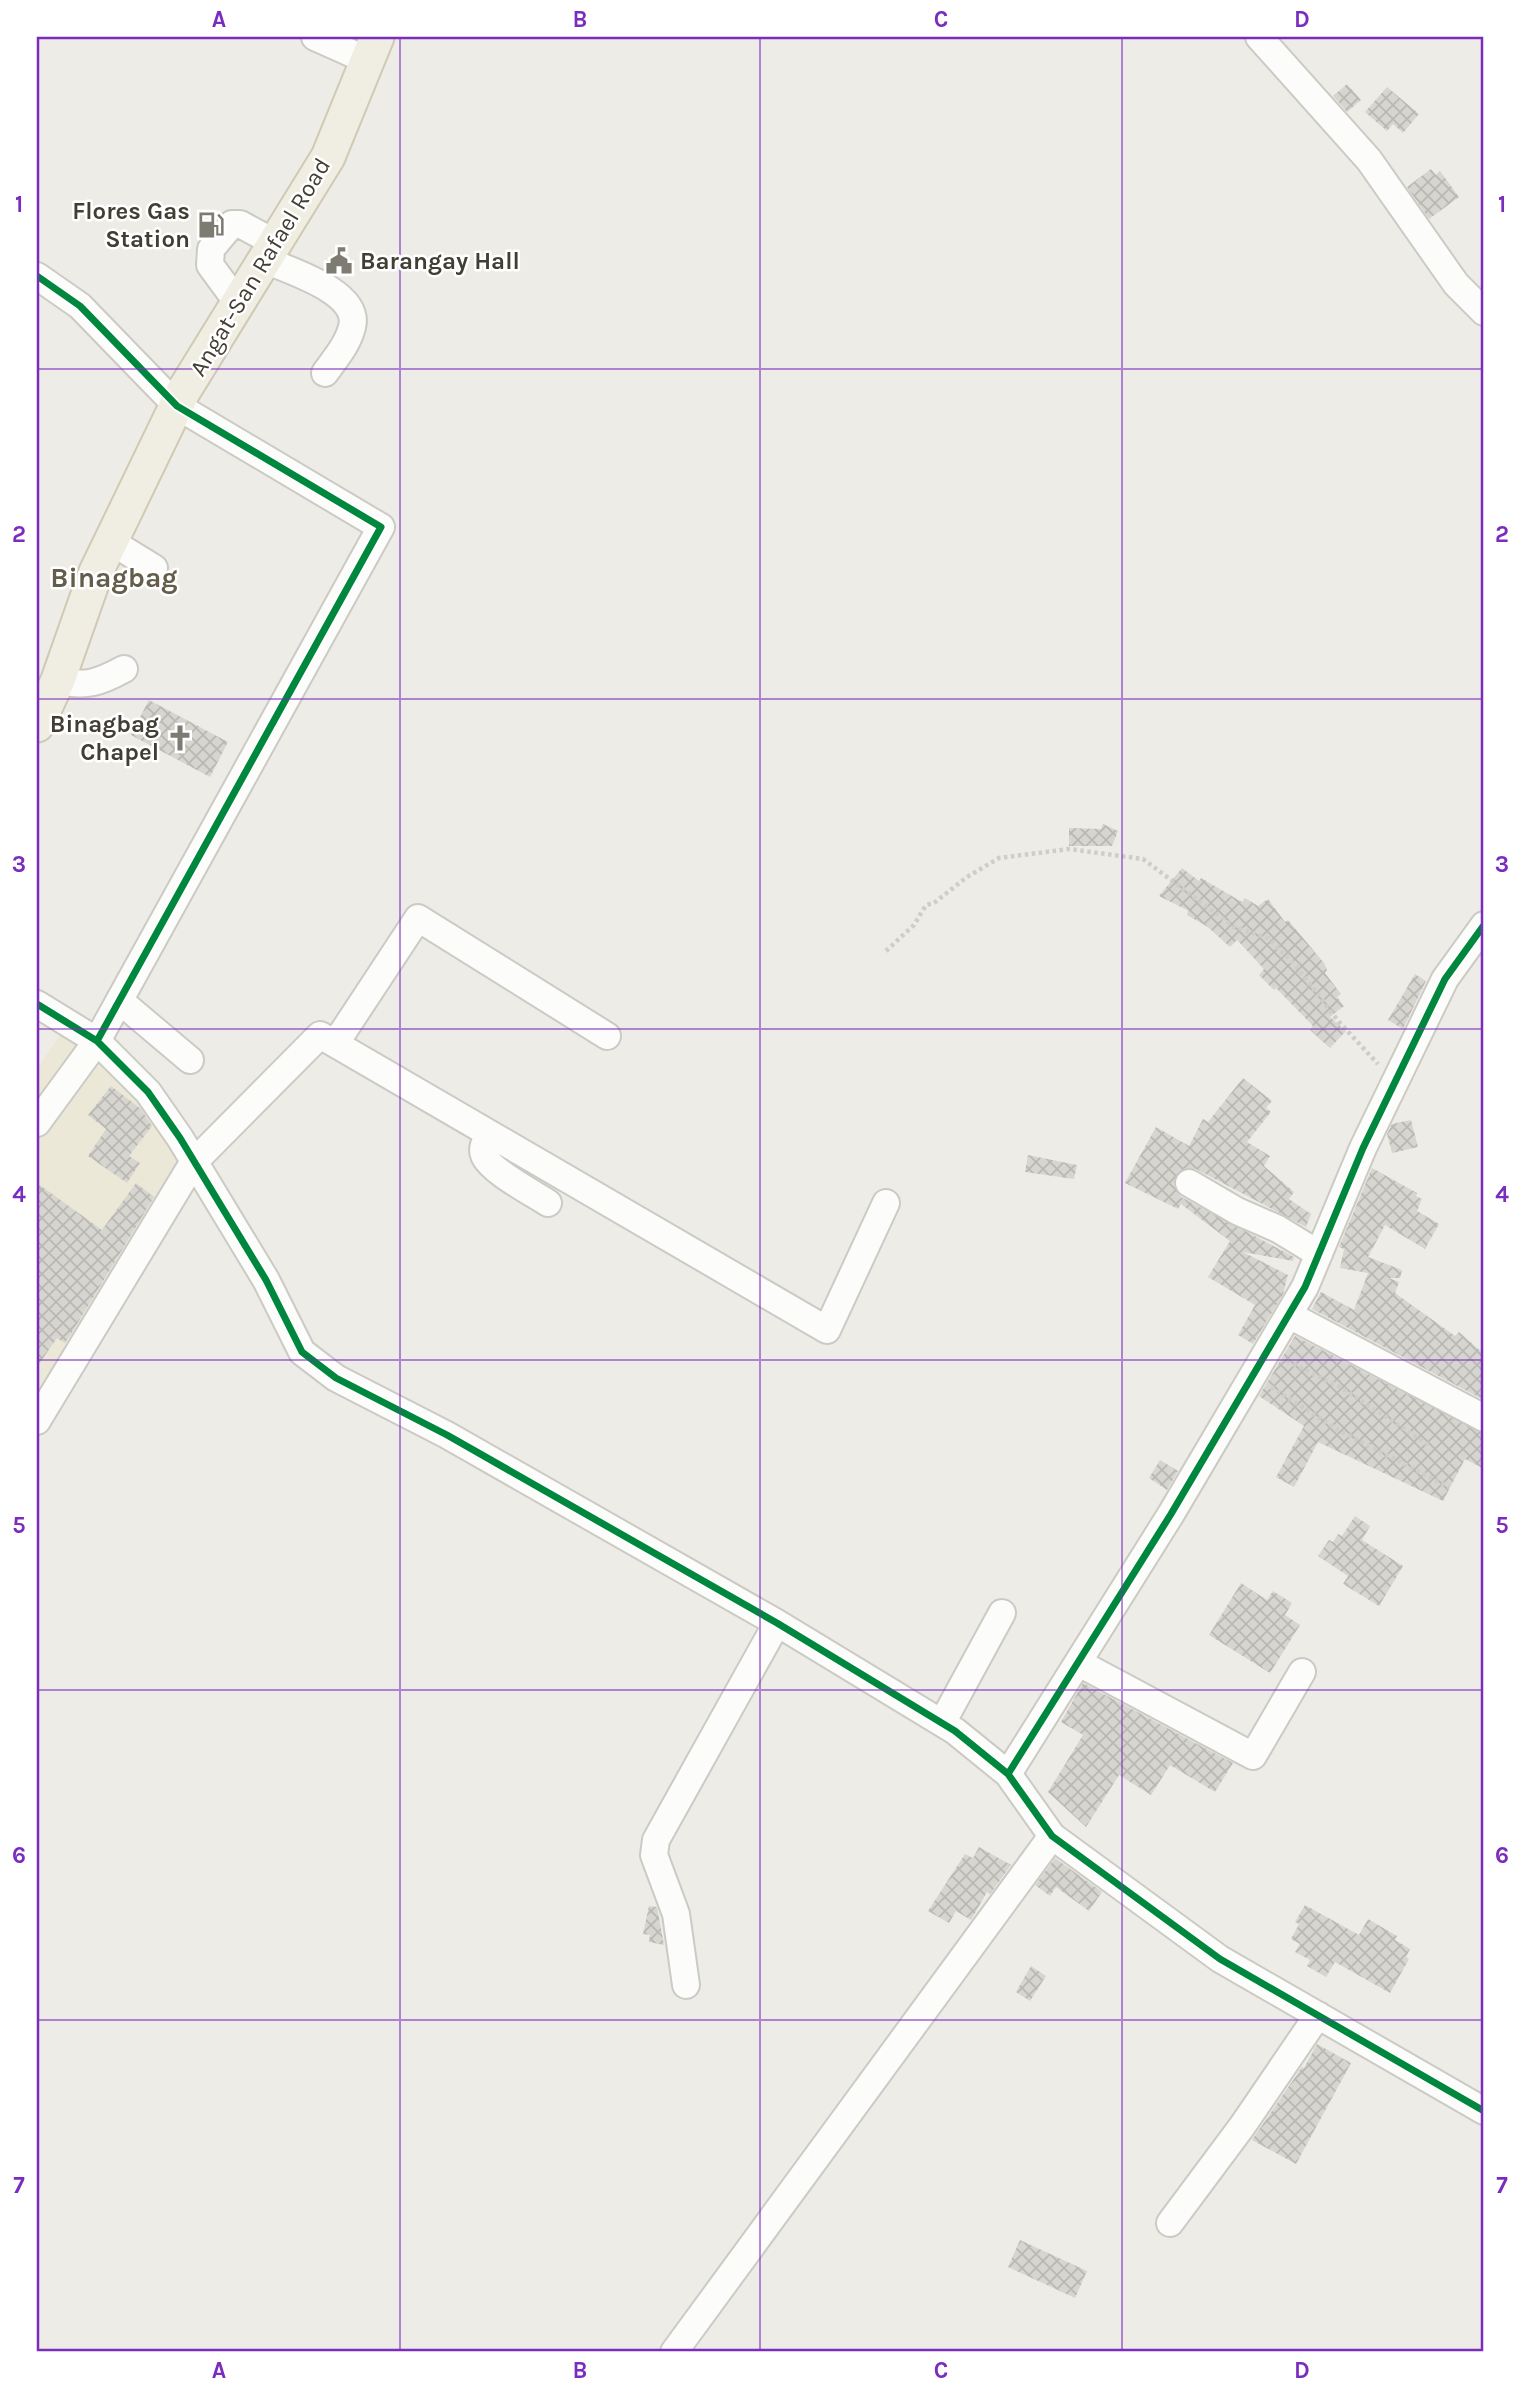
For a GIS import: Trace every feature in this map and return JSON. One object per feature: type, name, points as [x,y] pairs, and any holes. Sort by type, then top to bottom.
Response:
[{"type":"main road","name":"Angat-San Rafael Road","points":[[37,725],[58,680],[110,541],[177,406],[328,157],[373,49]]},
{"type":"street","points":[[315,37],[373,49]]},
{"type":"street","points":[[1259,37],[1369,160],[1456,284],[1484,312]]},
{"type":"street","points":[[238,303],[210,265],[212,249],[232,224],[240,224],[270,251],[342,297],[351,308],[353,324],[347,340],[325,373]]},
{"type":"street","points":[[37,276],[80,306],[177,406],[381,527],[97,1041],[37,1123]]},
{"type":"street","points":[[110,541],[154,568]]},
{"type":"street","points":[[58,680],[76,685],[89,684],[124,669]]},
{"type":"street","points":[[335,1044],[418,918],[607,1037]]},
{"type":"street","points":[[1008,1774],[1289,1315],[1319,1254],[1363,1148],[1445,979],[1484,925]]},
{"type":"street","points":[[120,1001],[190,1060]]},
{"type":"street","points":[[37,1004],[97,1041],[148,1092],[180,1138],[266,1280],[302,1352],[336,1378],[447,1436],[777,1623],[942,1723],[1008,1774],[1052,1836],[1220,1959],[1484,2111]]},
{"type":"street","points":[[37,1421],[193,1163],[320,1035],[827,1330],[886,1203]]},
{"type":"street","points":[[490,1134],[484,1145],[484,1154],[491,1165],[548,1203]]},
{"type":"street","points":[[1189,1183],[1237,1211],[1278,1229],[1319,1254]]},
{"type":"street","points":[[1289,1315],[1484,1418]]},
{"type":"street","points":[[942,1723],[1002,1613]]},
{"type":"street","points":[[687,1984],[677,1914],[654,1854],[656,1840],[777,1623]]},
{"type":"street","points":[[1079,1662],[1253,1756],[1301,1672]]},
{"type":"street","points":[[674,2352],[1052,1836]]},
{"type":"street","points":[[1171,2223],[1243,2125],[1318,2015]]},
{"type":"path","points":[[886,951],[914,925],[926,905],[934,903],[967,877],[999,858],[1069,849],[1143,859],[1234,927],[1268,938],[1395,1083]]},
{"type":"path","points":[[1269,1350],[1340,1387],[1430,1447]]},
{"type":"path","points":[[1253,1376],[1338,1430],[1449,1487]]},
{"type":"shaded area","points":[[63,1031],[149,1104],[184,1161],[37,1412],[37,1069]]},
{"type":"building","points":[[1347,84],[1361,100],[1347,112],[1333,96]]},
{"type":"building","points":[[1387,87],[1419,114],[1403,133],[1393,124],[1387,131],[1365,112]]},
{"type":"building","points":[[1431,169],[1436,175],[1440,171],[1459,197],[1429,219],[1407,187]]},
{"type":"building","name":"Binagbag Chapel","points":[[149,700],[228,742],[210,777],[131,735]]},
{"type":"building","points":[[1103,824],[1118,831],[1112,846],[1069,846],[1069,828],[1101,829]]},
{"type":"building","points":[[1182,868],[1199,881],[1201,878],[1242,902],[1245,898],[1258,906],[1268,899],[1285,922],[1288,920],[1324,963],[1327,970],[1325,973],[1341,994],[1337,997],[1344,1006],[1330,1017],[1346,1031],[1330,1048],[1310,1030],[1313,1026],[1276,988],[1274,990],[1259,975],[1264,969],[1237,940],[1230,947],[1208,927],[1187,915],[1189,911],[1159,896]]},
{"type":"building","points":[[1415,974],[1426,981],[1403,1029],[1388,1020]]},
{"type":"building","points":[[1243,1078],[1272,1101],[1266,1108],[1271,1112],[1247,1142],[1270,1156],[1264,1166],[1294,1192],[1289,1199],[1311,1214],[1306,1227],[1196,1169],[1181,1170],[1173,1184],[1181,1197],[1294,1257],[1293,1261],[1243,1252],[1288,1275],[1283,1294],[1253,1344],[1238,1335],[1255,1305],[1208,1277],[1230,1241],[1181,1204],[1178,1209],[1125,1183],[1156,1127],[1189,1146],[1203,1119],[1208,1122]]},
{"type":"building","points":[[111,1086],[141,1109],[152,1126],[129,1156],[140,1163],[127,1183],[88,1156],[106,1129],[88,1115]]},
{"type":"building","points":[[1411,1120],[1418,1147],[1392,1153],[1387,1134],[1392,1124]]},
{"type":"building","points":[[1028,1155],[1077,1165],[1074,1179],[1025,1172]]},
{"type":"building","points":[[1372,1168],[1417,1193],[1416,1196],[1422,1199],[1417,1211],[1439,1224],[1425,1249],[1385,1225],[1368,1257],[1402,1270],[1400,1278],[1389,1278],[1399,1282],[1395,1293],[1455,1336],[1459,1332],[1484,1354],[1484,1400],[1312,1309],[1321,1292],[1354,1310],[1368,1273],[1340,1268],[1344,1249],[1339,1247]]},
{"type":"building","points":[[37,1183],[102,1230],[136,1183],[154,1197],[65,1343],[57,1338],[37,1367]]},
{"type":"building","points":[[1295,1336],[1484,1434],[1484,1469],[1465,1459],[1443,1501],[1318,1442],[1294,1487],[1276,1477],[1304,1426],[1259,1396]]},
{"type":"building","points":[[1160,1460],[1178,1471],[1167,1490],[1149,1478]]},
{"type":"building","points":[[1355,1516],[1370,1526],[1362,1540],[1403,1566],[1379,1606],[1343,1584],[1348,1576],[1318,1556],[1329,1540],[1333,1542],[1338,1534],[1342,1536]]},
{"type":"building","points":[[1241,1583],[1267,1600],[1273,1591],[1292,1603],[1285,1615],[1300,1625],[1270,1673],[1209,1635]]},
{"type":"building","points":[[1083,1683],[1233,1763],[1215,1792],[1170,1765],[1151,1795],[1119,1775],[1086,1827],[1048,1792],[1083,1735],[1061,1722]]},
{"type":"building","points":[[979,1847],[1011,1865],[990,1894],[987,1892],[971,1920],[956,1911],[949,1923],[928,1911],[965,1854],[973,1858]]},
{"type":"building","points":[[1055,1858],[1102,1892],[1089,1911],[1056,1887],[1050,1896],[1035,1885]]},
{"type":"building","points":[[1305,1905],[1359,1935],[1368,1919],[1397,1936],[1395,1940],[1410,1949],[1406,1957],[1409,1959],[1390,1993],[1335,1962],[1326,1977],[1307,1966],[1310,1960],[1295,1952],[1300,1944],[1291,1939],[1299,1924],[1295,1922]]},
{"type":"building","points":[[649,1906],[657,1907],[664,1945],[649,1942],[650,1935],[643,1934]]},
{"type":"building","points":[[1031,1966],[1046,1976],[1030,2001],[1016,1992]]},
{"type":"building","points":[[1317,2044],[1351,2063],[1296,2164],[1252,2140],[1302,2067],[1304,2068]]},
{"type":"building","points":[[1020,2240],[1087,2271],[1075,2298],[1008,2267]]},
{"type":"cycle path","points":[[37,276],[80,306],[177,406],[381,527],[97,1041]]},
{"type":"cycle path","points":[[1008,1774],[1171,1514],[1305,1287],[1363,1148],[1445,979],[1484,925]]},
{"type":"cycle path","points":[[37,1004],[97,1041],[148,1092],[180,1138],[266,1280],[302,1352],[336,1378],[447,1435],[777,1623],[955,1731],[1008,1774],[1052,1836],[1220,1959],[1484,2111]]},
{"type":"place","name":"Flores Gas Station","points":[[211,225]]},
{"type":"place","name":"Barangay Hall","points":[[339,261]]},
{"type":"place","name":"Binagbag Chapel","points":[[180,738]]},
{"type":"district","name":"Binagbag","points":[[114,577]]}]
